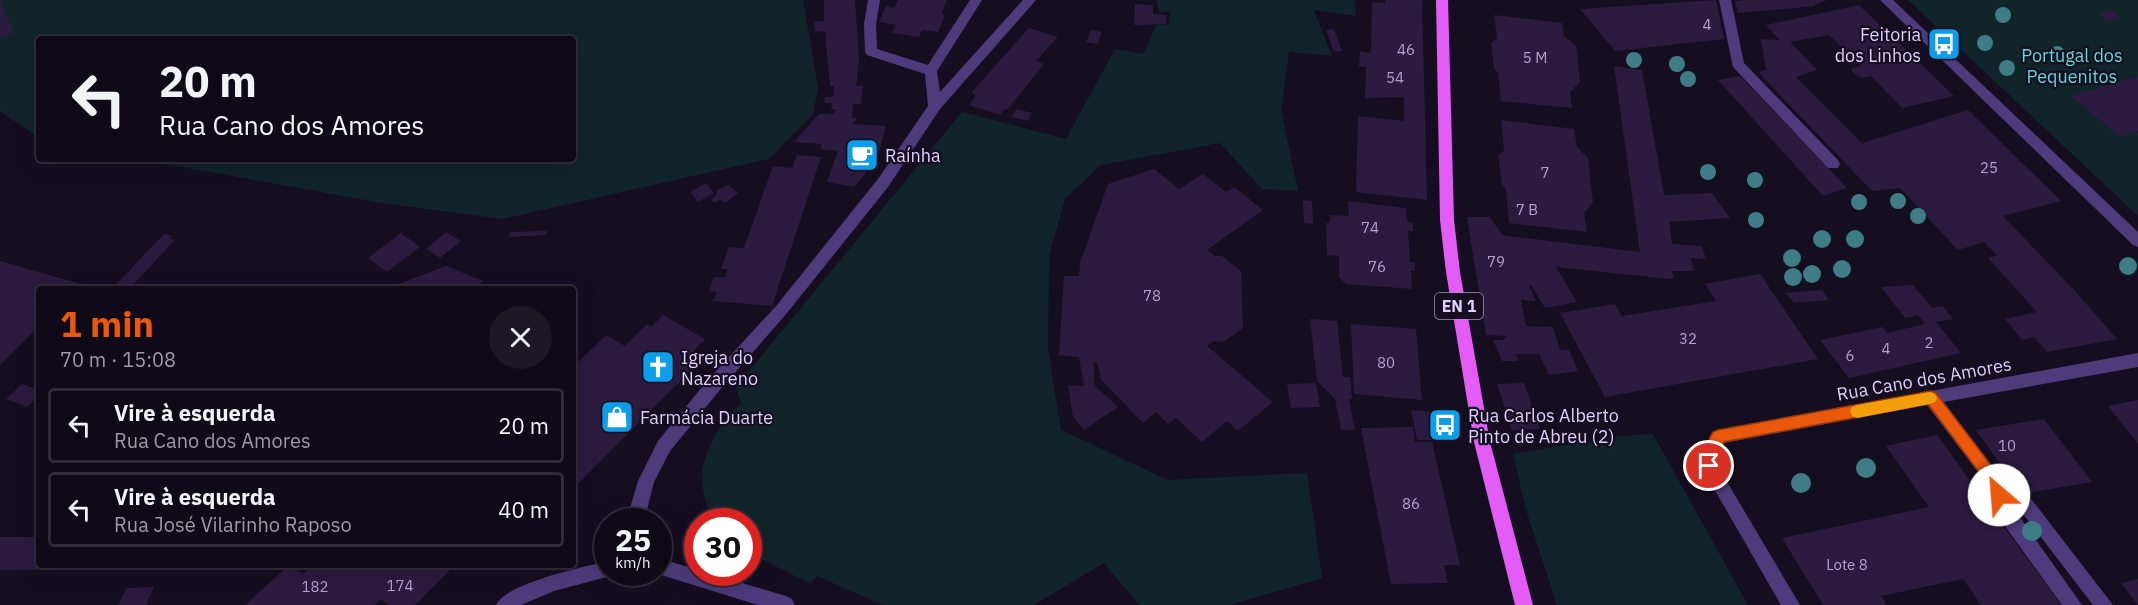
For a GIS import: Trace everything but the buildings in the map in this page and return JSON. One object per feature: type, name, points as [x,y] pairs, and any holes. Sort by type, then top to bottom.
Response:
[{"type":"main road","name":"EN 1","points":[[1442,0],[1447,220],[1453,272],[1482,442],[1524,605]]},
{"type":"street","points":[[874,0],[870,24],[871,52],[931,71]]},
{"type":"street","points":[[935,106],[931,71],[976,0]]},
{"type":"street","points":[[639,508],[646,481],[664,446],[804,282],[883,183],[935,106],[1030,0]]},
{"type":"street","points":[[1725,0],[1738,64],[1833,164]]},
{"type":"street","points":[[1886,0],[2133,236]]},
{"type":"street","name":"Rua Cano dos Amores","points":[[1791,605],[1709,466],[1718,437],[2138,360]]},
{"type":"street","points":[[1931,398],[1994,481],[2026,505],[2103,605]]},
{"type":"street","points":[[1994,481],[2003,510],[2073,605]]},
{"type":"street","points":[[672,570],[786,605]]},
{"type":"street","points":[[504,605],[513,599],[570,578],[594,572]]},
{"type":"green space","points":[[0,0],[803,0],[818,88],[813,114],[769,159],[502,219],[382,203],[154,162],[576,162],[576,36],[36,36],[36,136],[0,111]]},
{"type":"green space","points":[[1157,0],[1354,0],[1356,16],[1314,10],[1332,56],[1289,52],[1281,110],[1298,191],[1262,189],[1220,143],[1101,165],[1065,199],[1049,256],[1048,350],[1061,430],[1168,480],[1307,473],[1322,578],[1230,605],[1139,605],[1104,563],[1034,605],[883,605],[817,576],[811,584],[762,560],[762,508],[709,508],[703,489],[702,474],[711,444],[729,416],[741,403],[736,387],[962,112],[1066,139],[1115,49],[1143,54],[1157,24],[1169,25],[1170,12],[1159,12]]},
{"type":"green space","name":"Portugal dos Pequenitos","points":[[1908,0],[2138,0],[2138,216]]},
{"type":"green space","points":[[1653,434],[1748,605],[1557,605],[1526,510],[1513,454],[1620,436]]},
{"type":"slow traffic","points":[[1857,411],[1930,398]]},
{"type":"place","name":"Feitoria dos Linhos","points":[[1944,44]]},
{"type":"place","name":"Raínha","points":[[862,155]]},
{"type":"place","name":"Igreja do Nazareno","points":[[658,367]]},
{"type":"place","name":"Farmácia Duarte","points":[[617,417]]},
{"type":"place","name":"Rua Carlos Alberto Pinto de Abreu (2)","points":[[1445,425]]},
{"type":"route","points":[[1709,466],[1718,437],[1931,398],[1994,481],[1999,495]]}]
